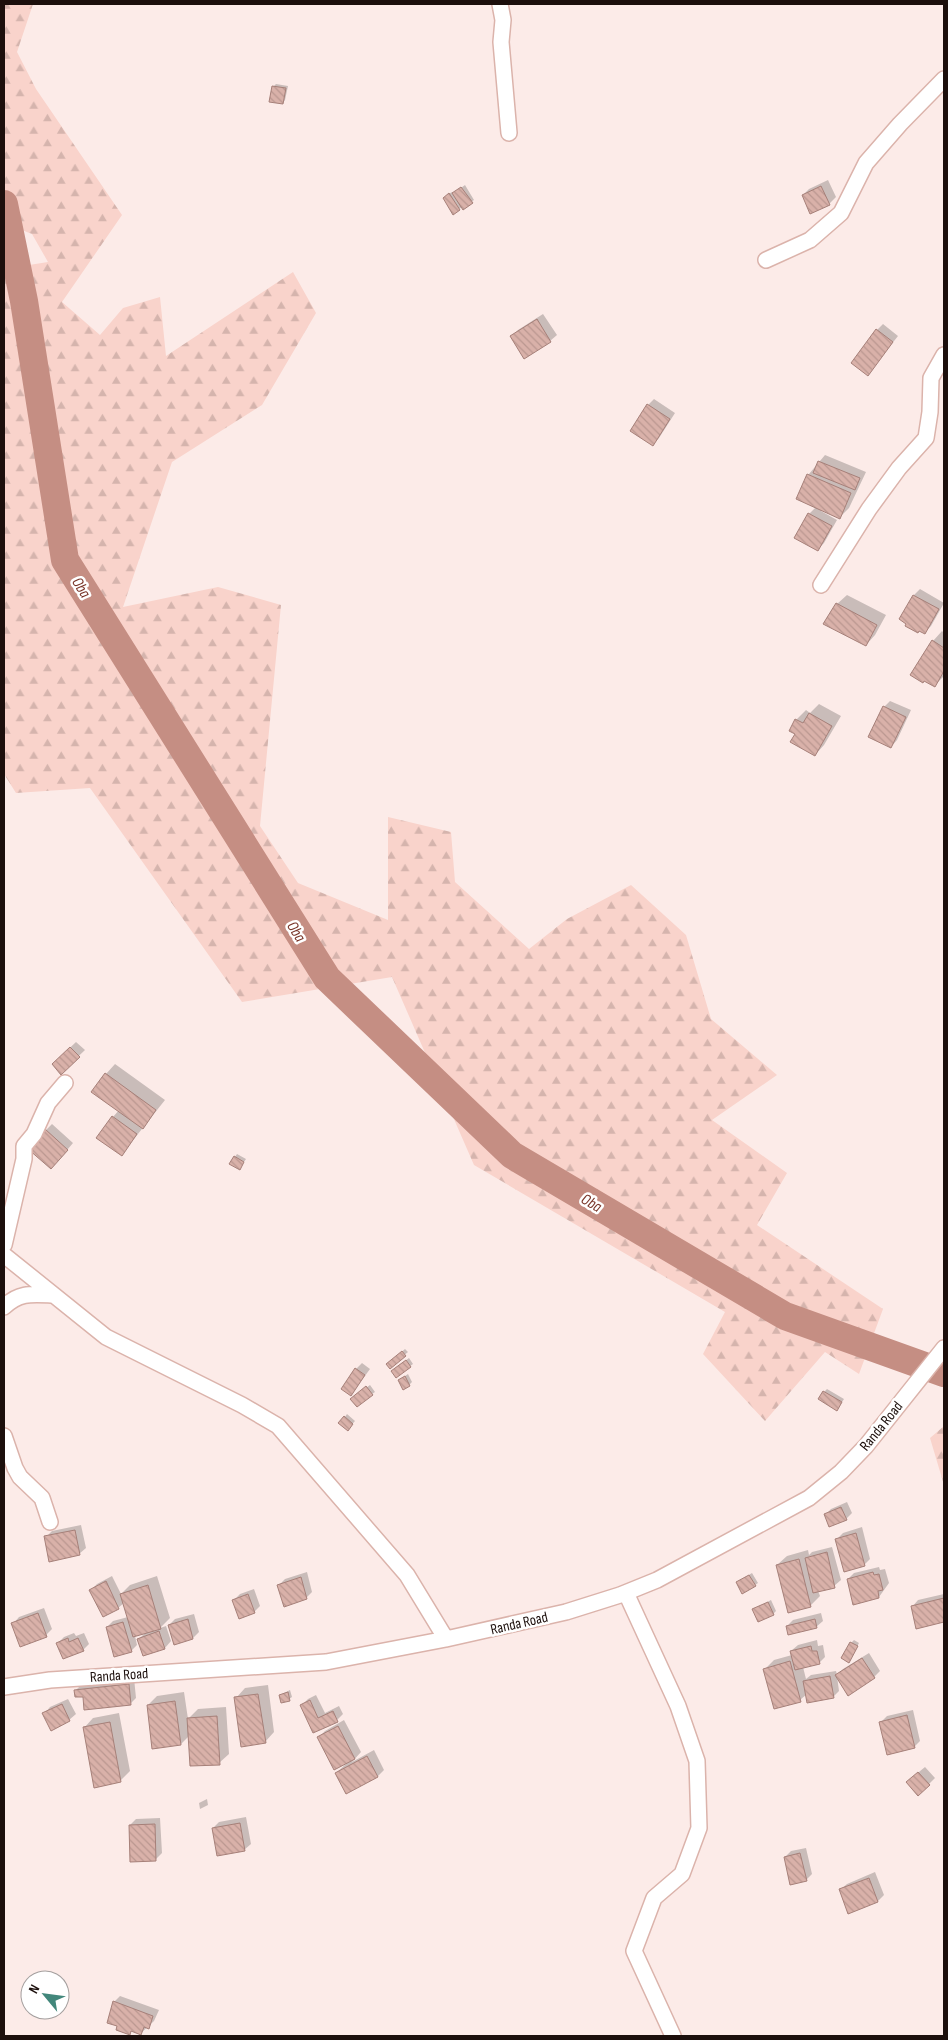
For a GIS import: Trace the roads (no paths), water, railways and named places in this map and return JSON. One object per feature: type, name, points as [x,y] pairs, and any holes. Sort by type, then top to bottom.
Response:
[{"type":"street","points":[[500,4],[504,20],[501,42],[509,133]]},
{"type":"street","points":[[766,260],[810,240],[841,213],[866,163],[900,124],[944,79]]},
{"type":"street","points":[[821,585],[869,509],[899,468],[926,438],[930,412],[931,378],[944,355]]},
{"type":"street","points":[[4,1244],[24,1159],[24,1146],[34,1134],[48,1103],[65,1083]]},
{"type":"street","points":[[4,1255],[112,1341],[242,1405],[278,1426],[407,1574],[446,1639]]},
{"type":"street","points":[[4,1307],[12,1298],[31,1294],[53,1295]]},
{"type":"street","name":"Randa Road","points":[[4,1687],[50,1680],[326,1662],[446,1639],[566,1612],[626,1593],[657,1580],[809,1498],[841,1472],[866,1446],[944,1348]]},
{"type":"street","points":[[4,1436],[15,1468],[20,1477],[42,1498],[50,1522]]},
{"type":"street","points":[[626,1593],[678,1706],[697,1760],[699,1828],[682,1874],[654,1898],[634,1951],[673,2036]]},
{"type":"waterway","name":"Oba","points":[[4,204],[24,301],[65,560],[327,978],[512,1155],[785,1316],[944,1373]]}]
